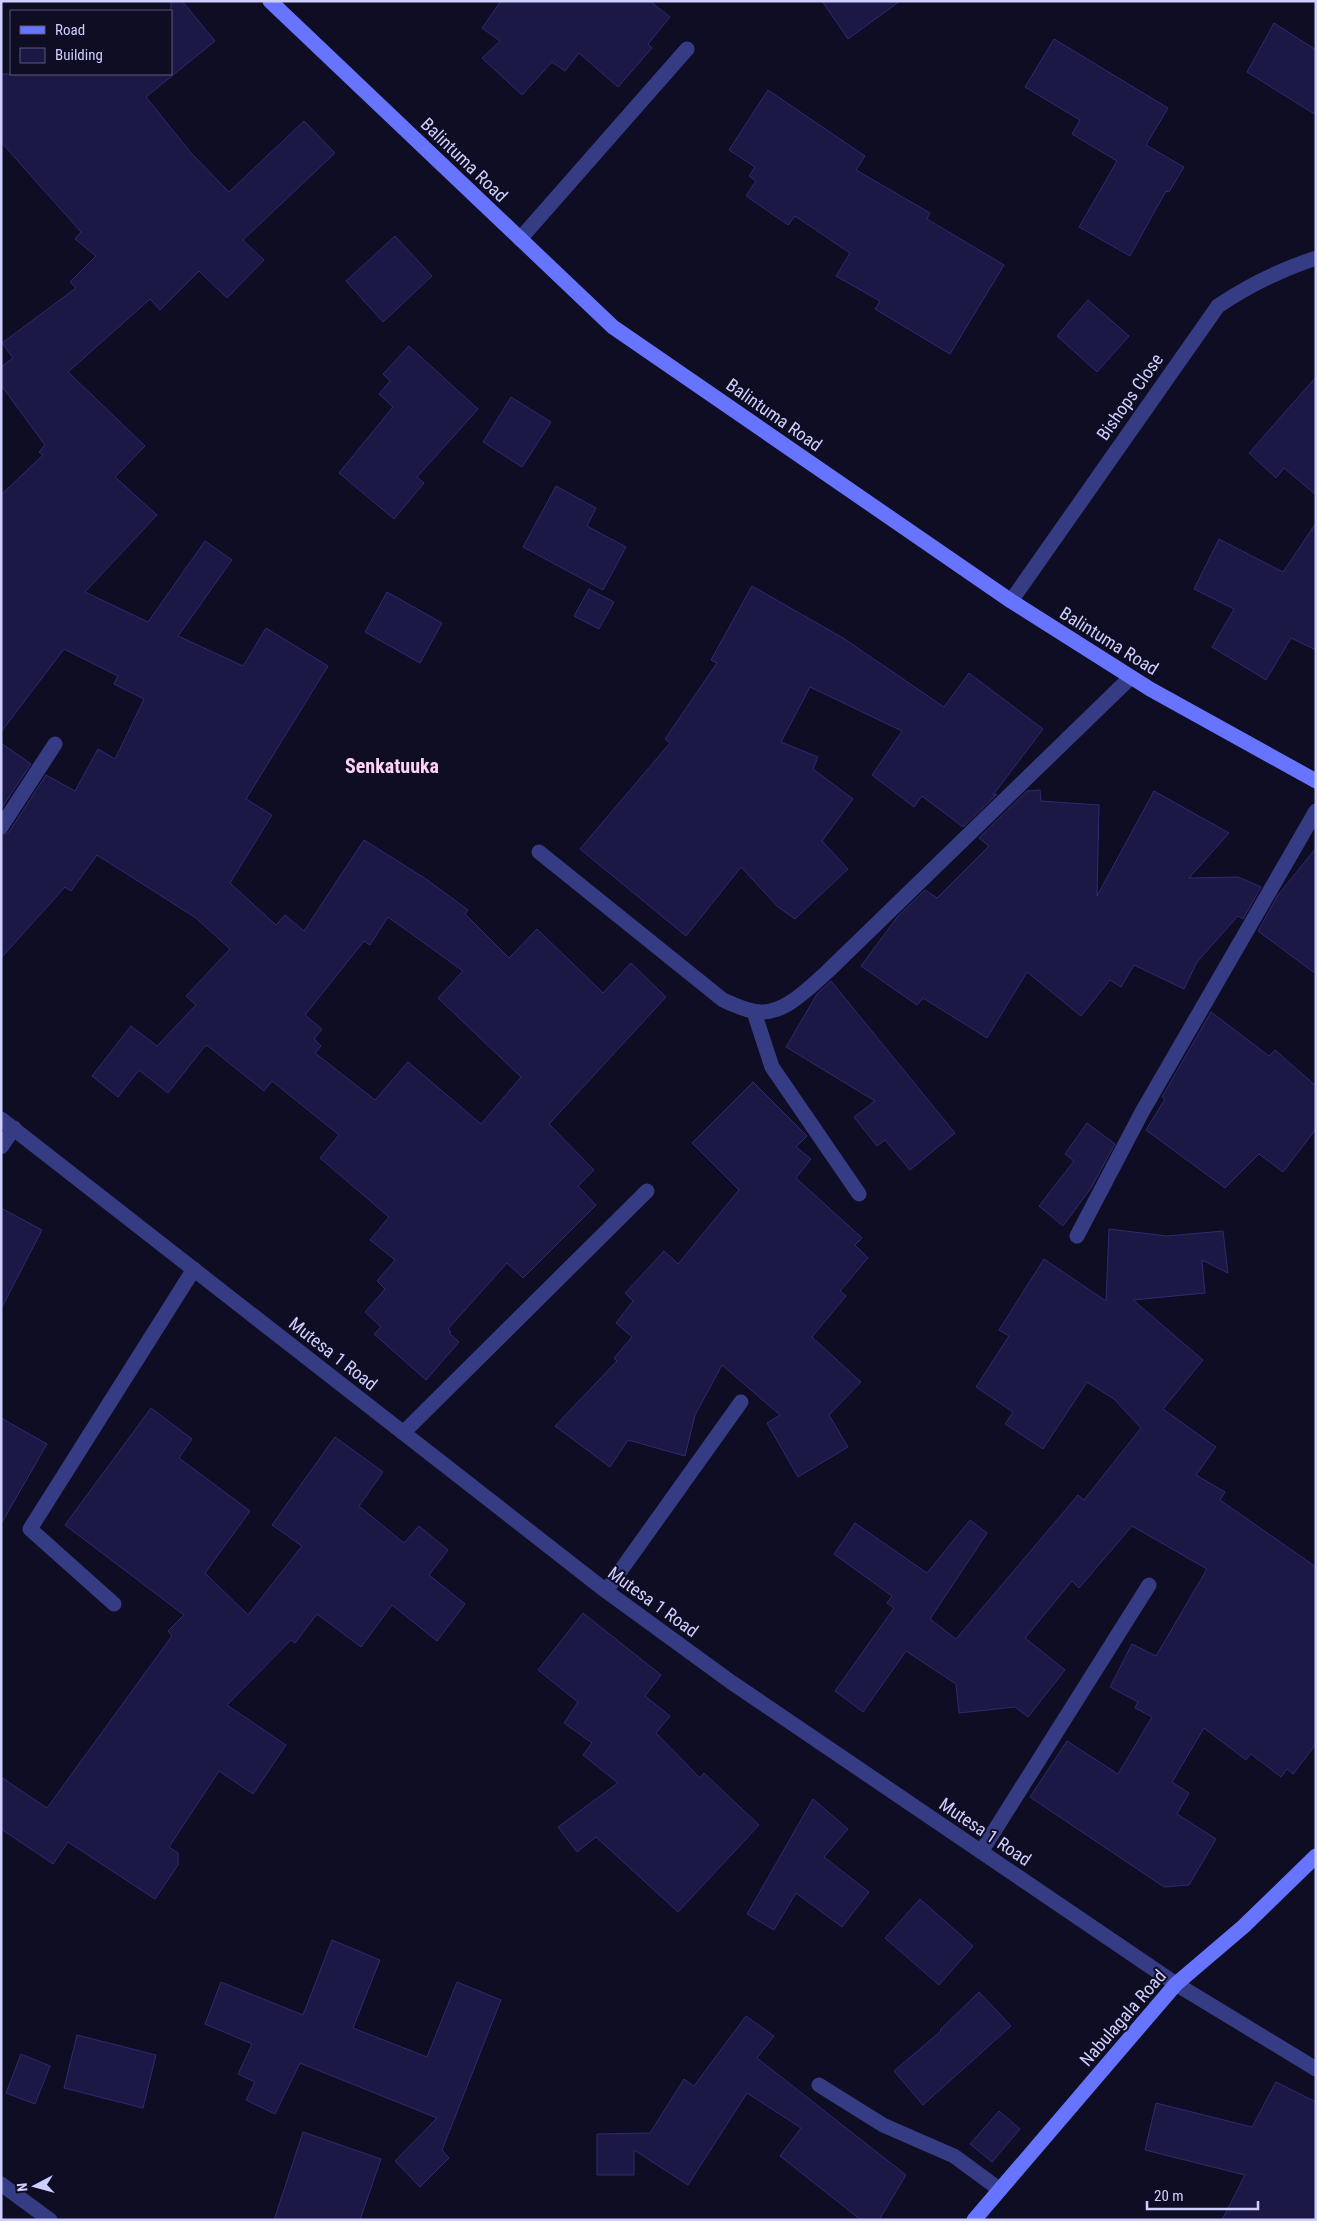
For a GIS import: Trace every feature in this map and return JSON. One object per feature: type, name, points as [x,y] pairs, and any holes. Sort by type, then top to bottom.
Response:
[{"type":"main road","name":"Balintuma Road","points":[[270,1],[614,328],[1011,601],[1130,678],[1316,781]]},
{"type":"main road","name":"Nabulagala Road","points":[[976,2219],[1176,1984],[1244,1926],[1316,1856]]},
{"type":"street","points":[[520,239],[688,49]]},
{"type":"street","name":"Bishops Close","points":[[1011,601],[1218,306],[1249,285],[1287,267],[1316,258]]},
{"type":"street","points":[[539,852],[723,1000],[754,1012],[775,1010],[797,998],[819,978],[1130,678]]},
{"type":"street","points":[[1,827],[55,744]]},
{"type":"street","points":[[1076,1236],[1142,1112],[1316,811]]},
{"type":"street","points":[[754,1012],[772,1067],[859,1194]]},
{"type":"street","points":[[1,1147],[7,1123]]},
{"type":"street","name":"Mutesa 1 Road","points":[[7,1123],[606,1591],[731,1682],[1176,1984],[1316,2069]]},
{"type":"street","points":[[402,1433],[647,1191]]},
{"type":"street","points":[[114,1604],[30,1529],[194,1269]]},
{"type":"street","points":[[606,1591],[741,1402]]},
{"type":"street","points":[[981,1852],[1149,1585]]},
{"type":"street","points":[[819,2085],[883,2125],[954,2156],[1000,2190]]},
{"type":"street","points":[[1,2184],[50,2220]]},
{"type":"building","points":[[171,1],[182,1],[215,41],[146,97],[191,153],[229,192],[304,121],[335,153],[243,240],[264,260],[227,298],[199,271],[160,310],[150,299],[68,372],[145,446],[115,477],[157,515],[85,592],[148,622],[205,541],[232,560],[178,636],[243,666],[266,628],[328,666],[246,799],[272,815],[230,883],[276,925],[285,915],[304,931],[364,840],[426,879],[468,910],[465,914],[509,958],[537,929],[603,993],[631,963],[666,997],[549,1124],[594,1170],[578,1186],[596,1205],[523,1278],[507,1263],[448,1329],[451,1332],[449,1333],[459,1342],[426,1380],[374,1334],[381,1327],[365,1312],[385,1289],[377,1281],[395,1260],[370,1240],[389,1217],[320,1158],[339,1135],[272,1081],[264,1091],[208,1046],[205,1046],[168,1093],[139,1070],[118,1097],[92,1076],[131,1026],[157,1046],[196,1005],[186,996],[230,949],[196,918],[97,855],[71,891],[65,887],[1,958],[1,836],[9,832],[46,775],[75,791],[98,749],[115,759],[144,699],[114,684],[118,676],[64,649],[1,732],[1,495],[43,455],[39,452],[45,445],[1,385],[1,367],[13,358],[2,343],[76,288],[70,282],[96,256],[75,239],[81,232],[1,142],[1,74],[172,75]],"holes":[[[388,917],[463,971],[438,998],[521,1077],[481,1124],[408,1062],[375,1100],[315,1053],[321,1046],[314,1039],[322,1029],[305,1015],[364,941],[370,945]]]},
{"type":"building","points":[[501,1],[650,1],[670,17],[648,44],[652,48],[618,87],[579,53],[565,71],[552,62],[522,95],[482,58],[500,41],[482,28]]},
{"type":"building","points":[[822,1],[900,1],[848,39]]},
{"type":"building","points":[[1274,23],[1316,50],[1316,115],[1247,72]]},
{"type":"building","points":[[1054,39],[1168,108],[1146,145],[1184,167],[1169,192],[1166,191],[1130,256],[1079,227],[1117,161],[1072,134],[1080,120],[1025,87]]},
{"type":"building","points":[[768,90],[865,156],[856,170],[930,213],[927,219],[1004,265],[950,354],[875,309],[880,301],[836,276],[850,253],[795,216],[788,225],[746,196],[756,181],[749,176],[755,167],[729,150]]},
{"type":"building","points":[[395,236],[432,276],[383,322],[346,281]]},
{"type":"building","points":[[1088,300],[1129,336],[1097,372],[1057,336]]},
{"type":"building","points":[[409,346],[478,409],[417,477],[424,483],[394,519],[339,473],[393,407],[379,394],[390,381],[383,374]]},
{"type":"building","points":[[1316,377],[1316,495],[1284,468],[1276,478],[1249,453]]},
{"type":"building","points":[[511,397],[551,422],[522,467],[483,442]]},
{"type":"building","points":[[556,486],[596,508],[587,526],[626,547],[603,590],[523,547]]},
{"type":"building","points":[[1316,523],[1316,650],[1291,638],[1266,680],[1212,647],[1234,609],[1194,589],[1219,539],[1283,572]]},
{"type":"building","points":[[752,586],[843,638],[944,707],[969,673],[1043,729],[993,795],[997,794],[963,827],[922,796],[914,807],[872,775],[902,731],[810,687],[781,742],[818,757],[813,769],[853,799],[822,841],[848,869],[795,919],[778,907],[741,867],[686,936],[580,849],[670,743],[665,739],[717,663],[711,660]]},
{"type":"building","points":[[589,589],[614,602],[599,629],[574,616]]},
{"type":"building","points":[[387,592],[442,623],[420,663],[365,632]]},
{"type":"building","points":[[1,743],[31,764],[1,809]]},
{"type":"building","points":[[1040,790],[1041,801],[1099,805],[1097,896],[1154,791],[1229,833],[1189,878],[1238,877],[1261,887],[1243,919],[1238,916],[1197,962],[1184,989],[1134,965],[1121,987],[1110,980],[1081,1016],[1027,972],[987,1038],[923,998],[917,1005],[861,966],[898,916],[925,890],[937,898],[989,846],[979,838],[1027,791]]},
{"type":"building","points":[[1316,848],[1316,974],[1258,931],[1278,895]]},
{"type":"building","points":[[831,981],[955,1133],[910,1170],[885,1140],[877,1146],[854,1117],[875,1101],[786,1047],[817,994]]},
{"type":"building","points":[[1211,1012],[1269,1056],[1275,1050],[1316,1086],[1316,1129],[1283,1172],[1259,1154],[1225,1188],[1146,1130],[1165,1099],[1162,1097]]},
{"type":"building","points":[[753,1082],[807,1136],[796,1147],[811,1159],[796,1178],[862,1238],[855,1245],[868,1258],[840,1291],[846,1296],[812,1337],[861,1382],[829,1415],[848,1447],[798,1477],[767,1423],[780,1415],[722,1365],[695,1415],[685,1456],[628,1440],[610,1467],[555,1426],[617,1361],[614,1358],[632,1337],[616,1323],[633,1301],[625,1293],[664,1251],[678,1264],[739,1190],[692,1143]]},
{"type":"building","points":[[1087,1123],[1115,1144],[1091,1188],[1063,1226],[1039,1206],[1074,1161],[1065,1154]]},
{"type":"building","points":[[1,1208],[42,1230],[1,1309]]},
{"type":"building","points":[[1109,1229],[1167,1236],[1223,1231],[1228,1273],[1202,1260],[1205,1293],[1133,1300],[1203,1360],[1163,1409],[1216,1447],[1196,1475],[1225,1492],[1220,1500],[1316,1567],[1316,1744],[1293,1774],[1287,1769],[1281,1777],[1251,1754],[1246,1760],[1204,1728],[1172,1782],[1189,1793],[1177,1814],[1216,1839],[1189,1885],[1164,1887],[1030,1797],[1067,1741],[1118,1774],[1152,1717],[1135,1708],[1138,1702],[1110,1687],[1132,1644],[1156,1656],[1207,1569],[1132,1526],[1079,1588],[1072,1581],[1025,1638],[1065,1670],[1028,1717],[1015,1707],[959,1713],[956,1684],[906,1651],[863,1712],[835,1691],[894,1608],[887,1603],[892,1596],[834,1554],[855,1523],[927,1573],[970,1520],[987,1533],[930,1619],[956,1639],[1078,1495],[1084,1500],[1141,1428],[1114,1399],[1087,1382],[1043,1449],[1005,1424],[1013,1412],[976,1387],[1009,1336],[999,1330],[1044,1259],[1106,1301]]},
{"type":"building","points":[[151,1408],[192,1439],[179,1458],[250,1511],[205,1573],[248,1615],[302,1546],[272,1525],[335,1437],[383,1472],[359,1506],[404,1543],[419,1526],[448,1550],[429,1575],[465,1604],[437,1641],[392,1605],[361,1647],[317,1614],[295,1643],[291,1640],[227,1705],[286,1745],[253,1794],[219,1771],[169,1847],[178,1853],[178,1865],[155,1899],[68,1842],[53,1864],[1,1829],[1,1777],[47,1808],[172,1636],[168,1631],[184,1615],[65,1525]]},
{"type":"building","points":[[1,1418],[47,1444],[1,1524]]},
{"type":"building","points":[[583,1613],[661,1675],[645,1696],[670,1716],[656,1733],[700,1778],[704,1773],[759,1825],[678,1912],[596,1837],[577,1852],[558,1827],[618,1783],[583,1755],[592,1743],[564,1723],[578,1702],[538,1670]]},
{"type":"building","points":[[813,1799],[848,1829],[824,1857],[869,1892],[842,1927],[796,1893],[774,1930],[747,1914]]},
{"type":"building","points":[[920,1899],[973,1946],[939,1985],[885,1938]]},
{"type":"building","points":[[332,1940],[380,1960],[353,2028],[427,2057],[457,1982],[501,2000],[442,2150],[449,2158],[420,2187],[395,2161],[437,2118],[300,2063],[275,2114],[246,2100],[255,2082],[238,2074],[252,2044],[205,2024],[221,1982],[303,2015]]},
{"type":"building","points":[[979,1992],[1011,2026],[923,2105],[894,2071],[941,2031]]},
{"type":"building","points":[[746,2016],[774,2036],[757,2058],[906,2175],[879,2220],[861,2220],[780,2156],[801,2128],[747,2093],[688,2185],[634,2150],[634,2175],[597,2175],[597,2134],[650,2133],[684,2079],[694,2086]]},
{"type":"building","points":[[77,2035],[156,2055],[143,2108],[64,2088]]},
{"type":"building","points":[[21,2054],[50,2066],[35,2104],[6,2093]]},
{"type":"building","points":[[1276,2082],[1316,2102],[1316,2220],[1222,2220],[1245,2175],[1145,2150],[1156,2103],[1252,2127]]},
{"type":"building","points":[[999,2111],[1020,2129],[992,2162],[970,2144]]},
{"type":"building","points":[[303,2132],[381,2159],[360,2220],[274,2220]]},
{"type":"district","name":"Senkatuuka","points":[[392,766]]}]
